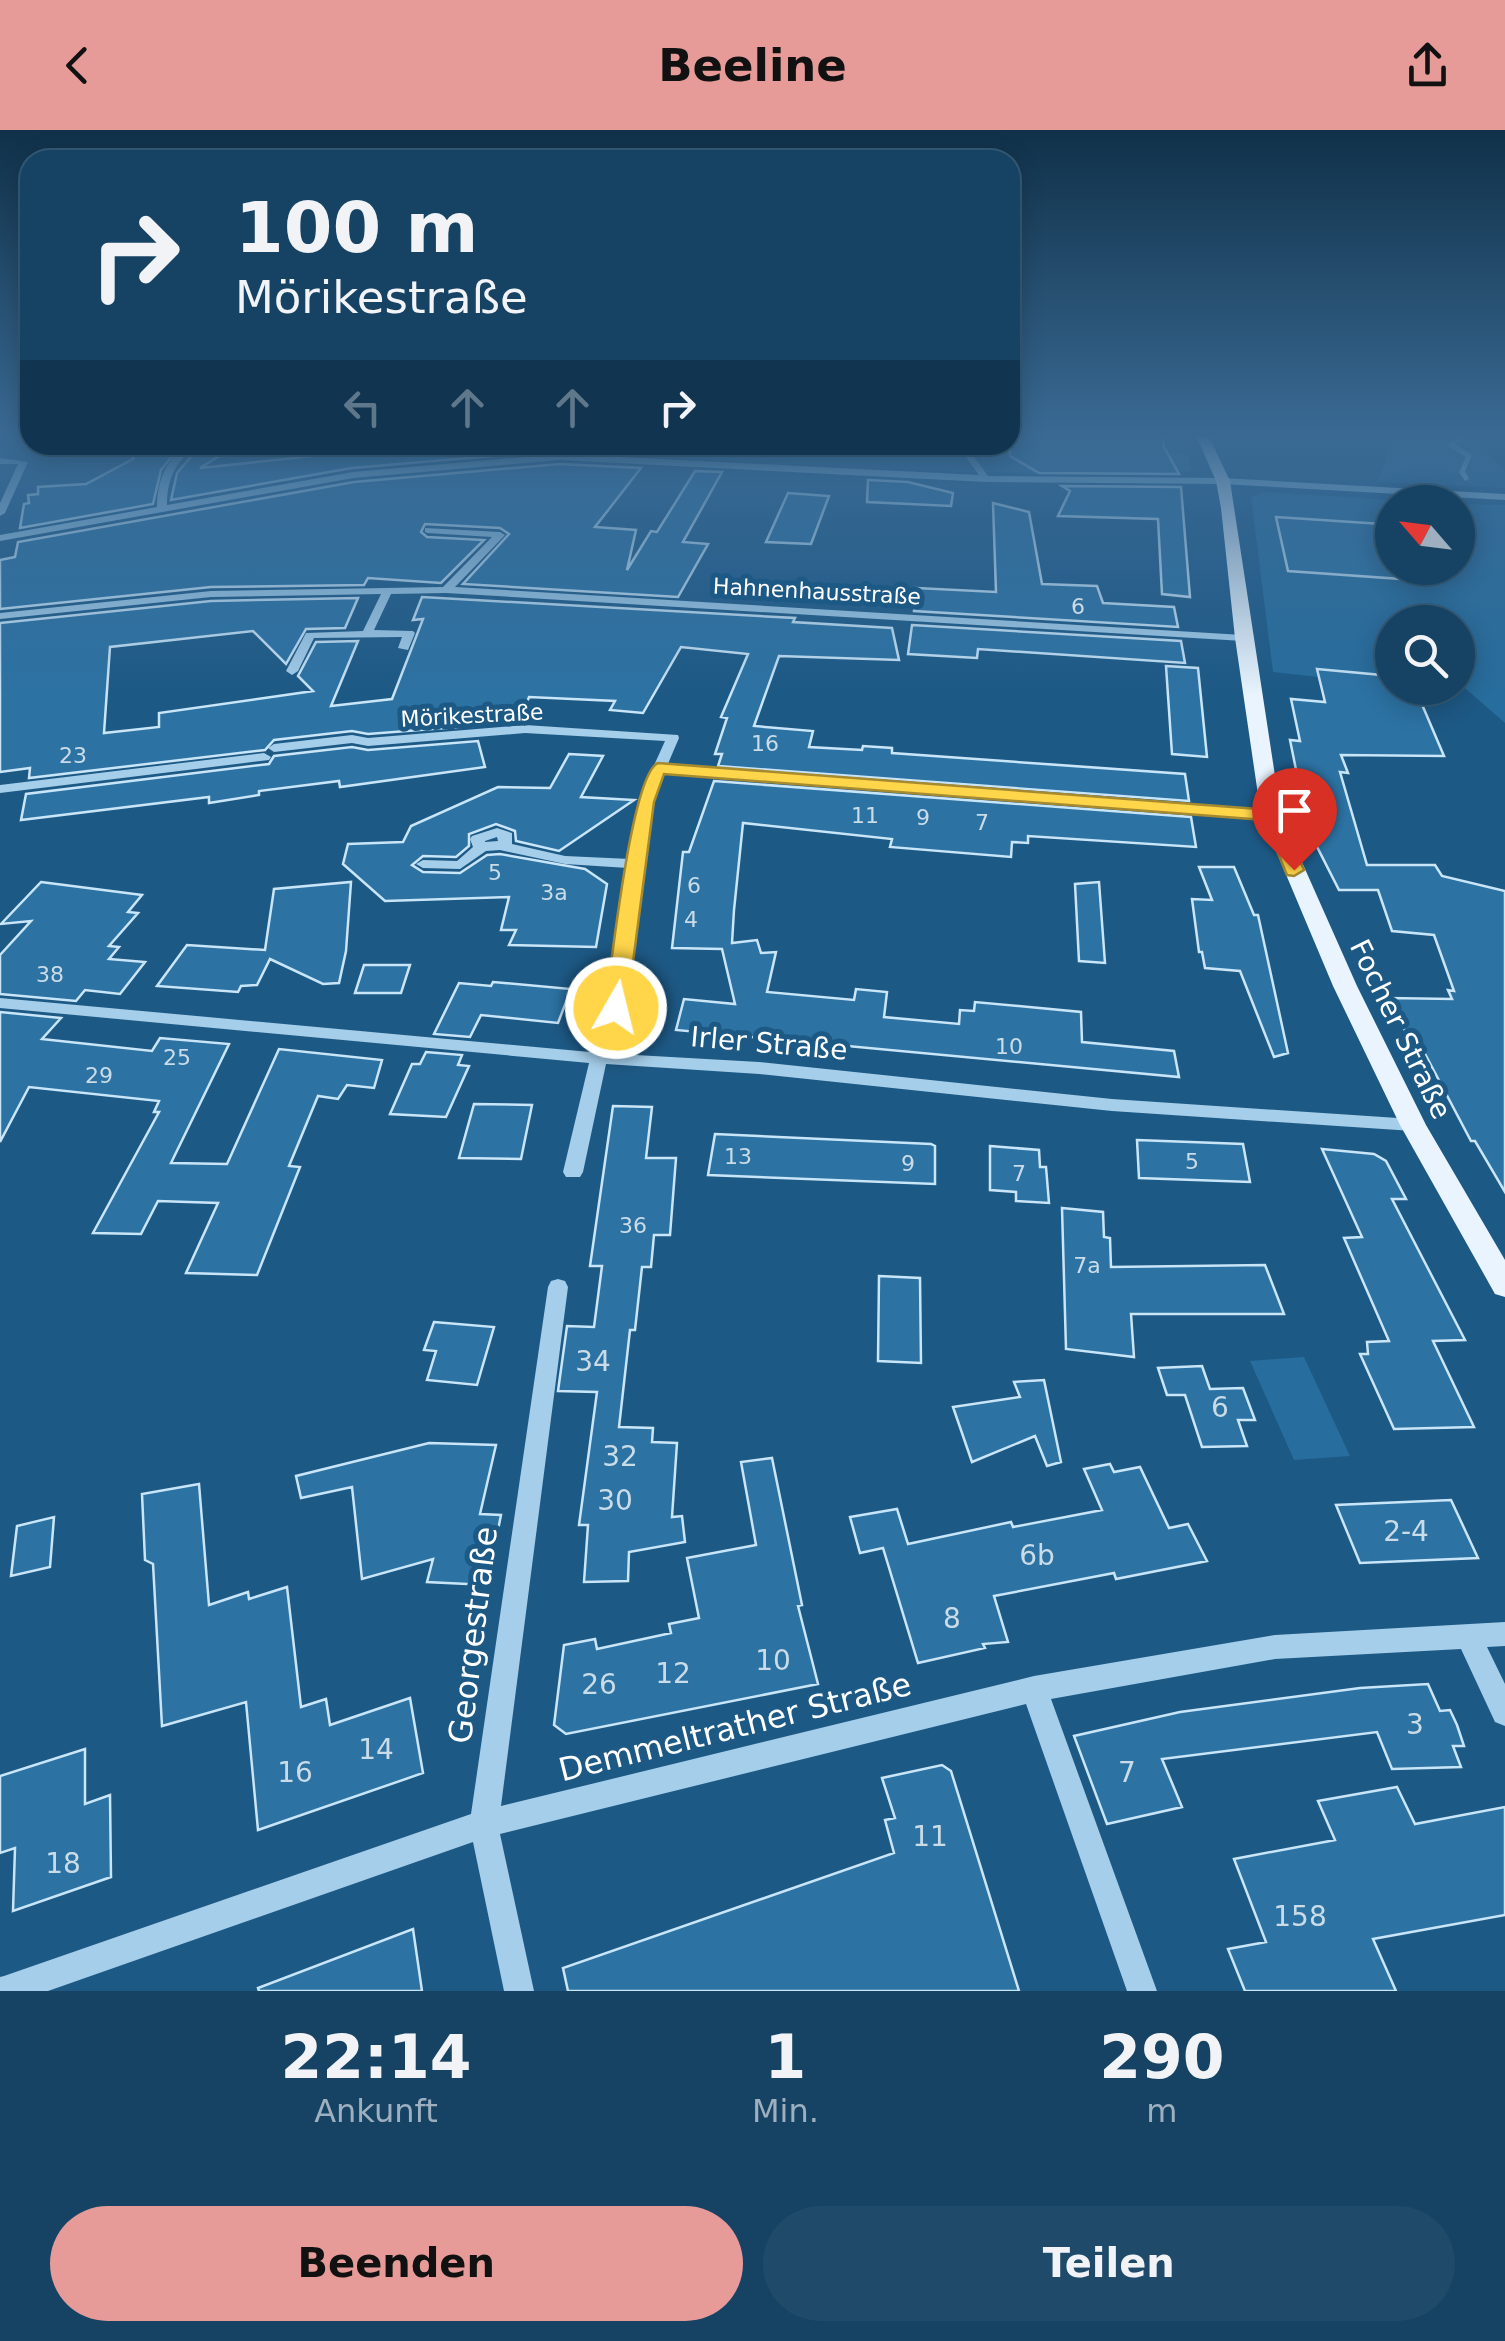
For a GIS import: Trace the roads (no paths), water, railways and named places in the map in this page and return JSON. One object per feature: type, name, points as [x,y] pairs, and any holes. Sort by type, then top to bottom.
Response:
[{"type":"main road","name":"Focher Straße","points":[[1230,522],[1243,638],[1271,815],[1345,986],[1413,1125],[1505,1286]]},
{"type":"street","points":[[0,538],[87,522]]},
{"type":"street","points":[[428,530],[500,535],[446,590]]},
{"type":"street","points":[[367,634],[388,590]]},
{"type":"street","name":"Hahnenhausstraße","points":[[0,616],[211,594],[446,590],[1243,638]]},
{"type":"street","points":[[1106,628],[1106,645]]},
{"type":"street","points":[[292,671],[310,636],[409,633],[404,648]]},
{"type":"street","name":"Mörikestraße","points":[[0,789],[352,739],[368,742],[525,729],[673,738],[658,768]]},
{"type":"street","points":[[573,1172],[604,1058],[645,802],[658,768],[1271,815]]},
{"type":"street","points":[[423,864],[460,865],[482,846],[477,842],[479,837],[492,832],[508,836],[502,846],[565,860],[636,864]]},
{"type":"street","name":"Irler Straße","points":[[0,1003],[604,1058],[758,1068],[1130,1106],[1413,1125]]},
{"type":"street","name":"Georgestraße","points":[[519,1991],[484,1824],[558,1287]]},
{"type":"street","name":"Demmeltrather Straße","points":[[4,1991],[484,1824],[1034,1690],[1275,1646],[1505,1634]]},
{"type":"street","points":[[1469,1638],[1505,1713]]},
{"type":"street","points":[[1034,1690],[1142,1991]]}]
